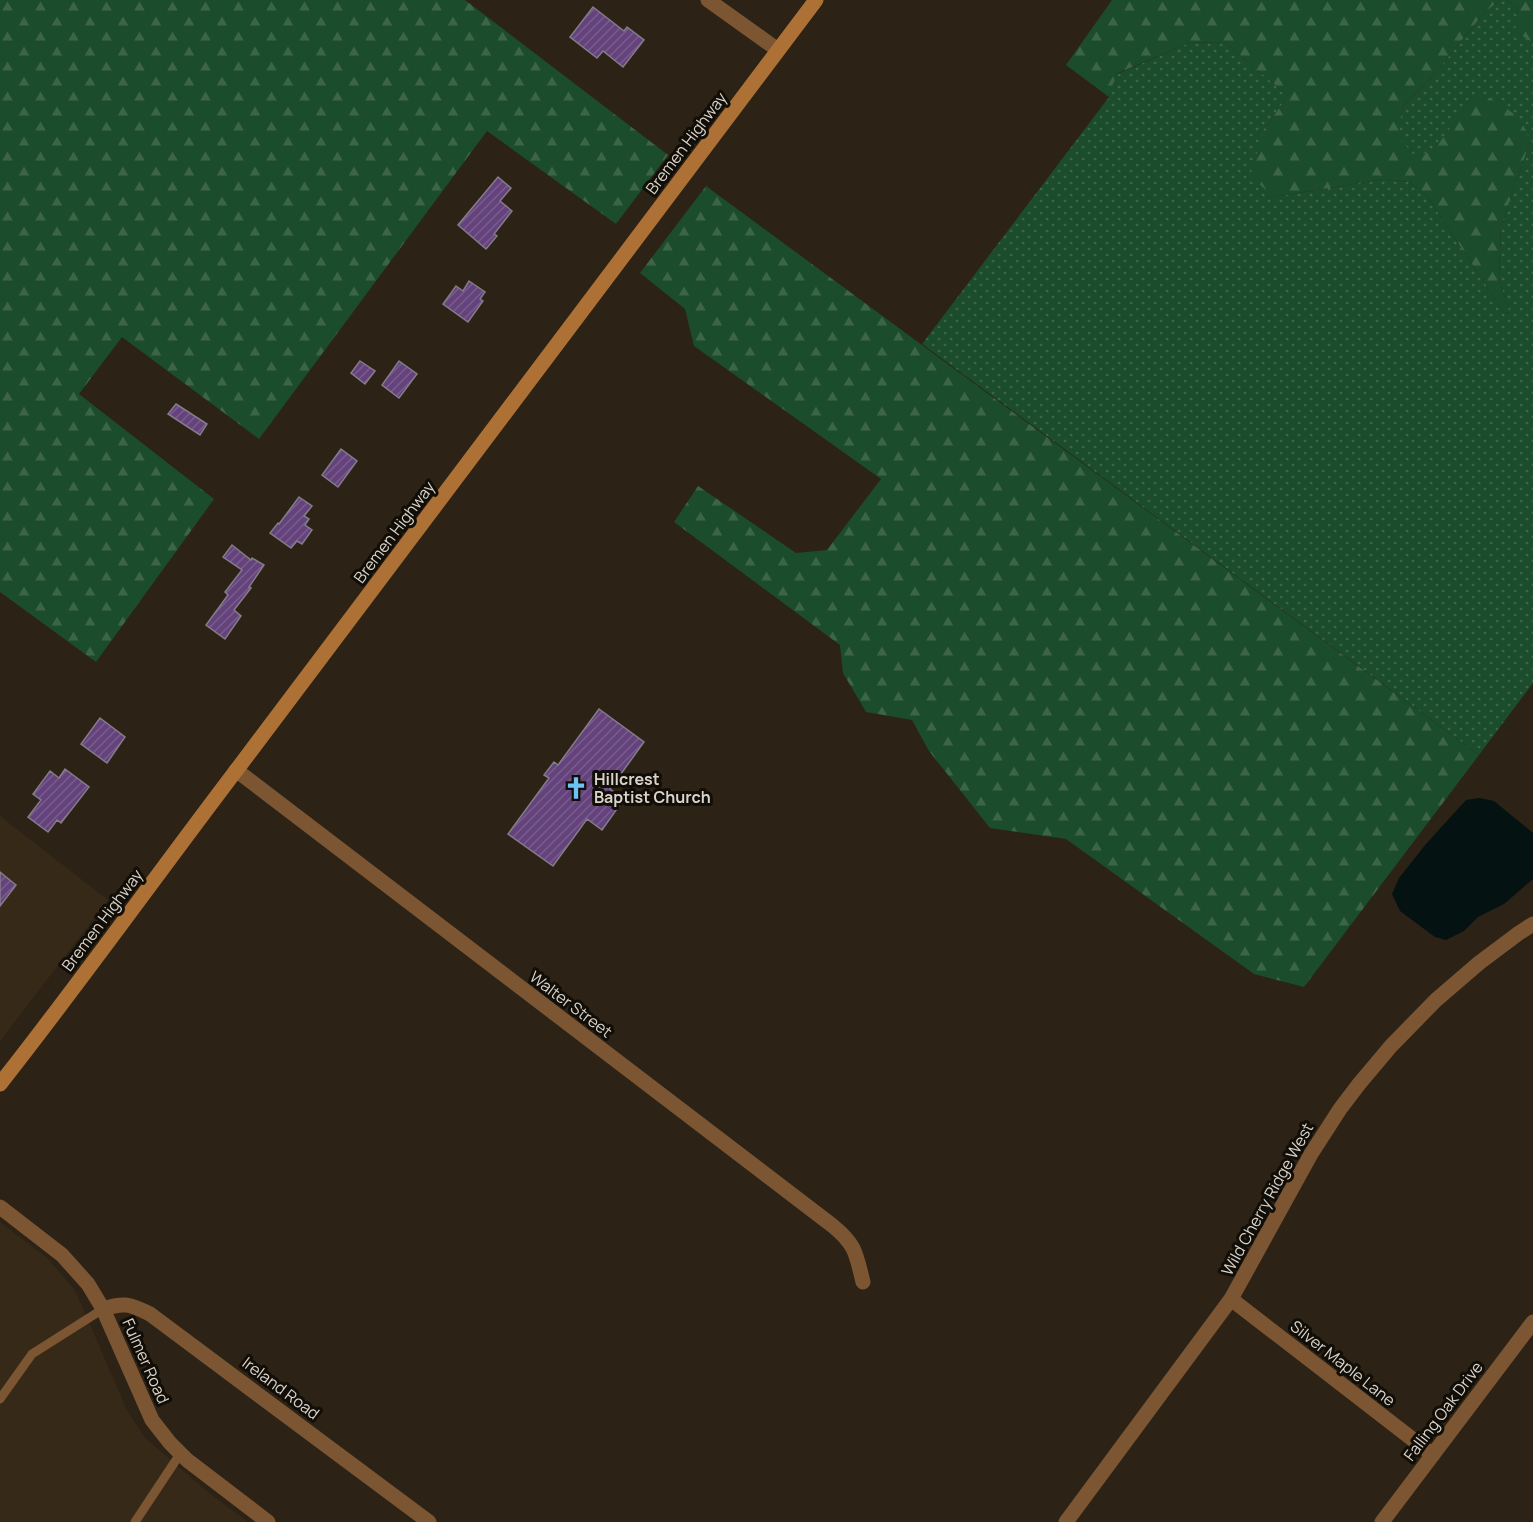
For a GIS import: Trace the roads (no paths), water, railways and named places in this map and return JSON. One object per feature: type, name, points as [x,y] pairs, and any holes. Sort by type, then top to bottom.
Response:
[{"type":"main road","name":"Bremen Highway","points":[[0,1084],[53,1017],[236,770],[816,0]]},
{"type":"street","points":[[708,0],[778,50]]},
{"type":"street","name":"Walter Street","points":[[236,770],[833,1226],[847,1238],[855,1249],[863,1282]]},
{"type":"street","name":"Wild Cherry Ridge West","points":[[1066,1522],[1231,1299],[1311,1154],[1359,1084],[1391,1046],[1436,1000],[1479,963],[1533,924]]},
{"type":"street","name":"Fulmer Road","points":[[0,1207],[63,1255],[88,1284],[103,1310],[152,1420],[180,1454],[268,1522]]},
{"type":"street","name":"Silver Maple Lane","points":[[1231,1299],[1433,1455]]},
{"type":"street","name":"Ireland Road","points":[[103,1310],[118,1304],[132,1305],[150,1314],[429,1522]]},
{"type":"street","name":"Falling Oak Drive","points":[[1382,1522],[1533,1322]]},
{"type":"lane","points":[[0,1400],[32,1354],[103,1310]]},
{"type":"lane","points":[[135,1522],[180,1454]]},
{"type":"place","name":"Hillcrest Baptist Church","points":[[576,788]]}]
